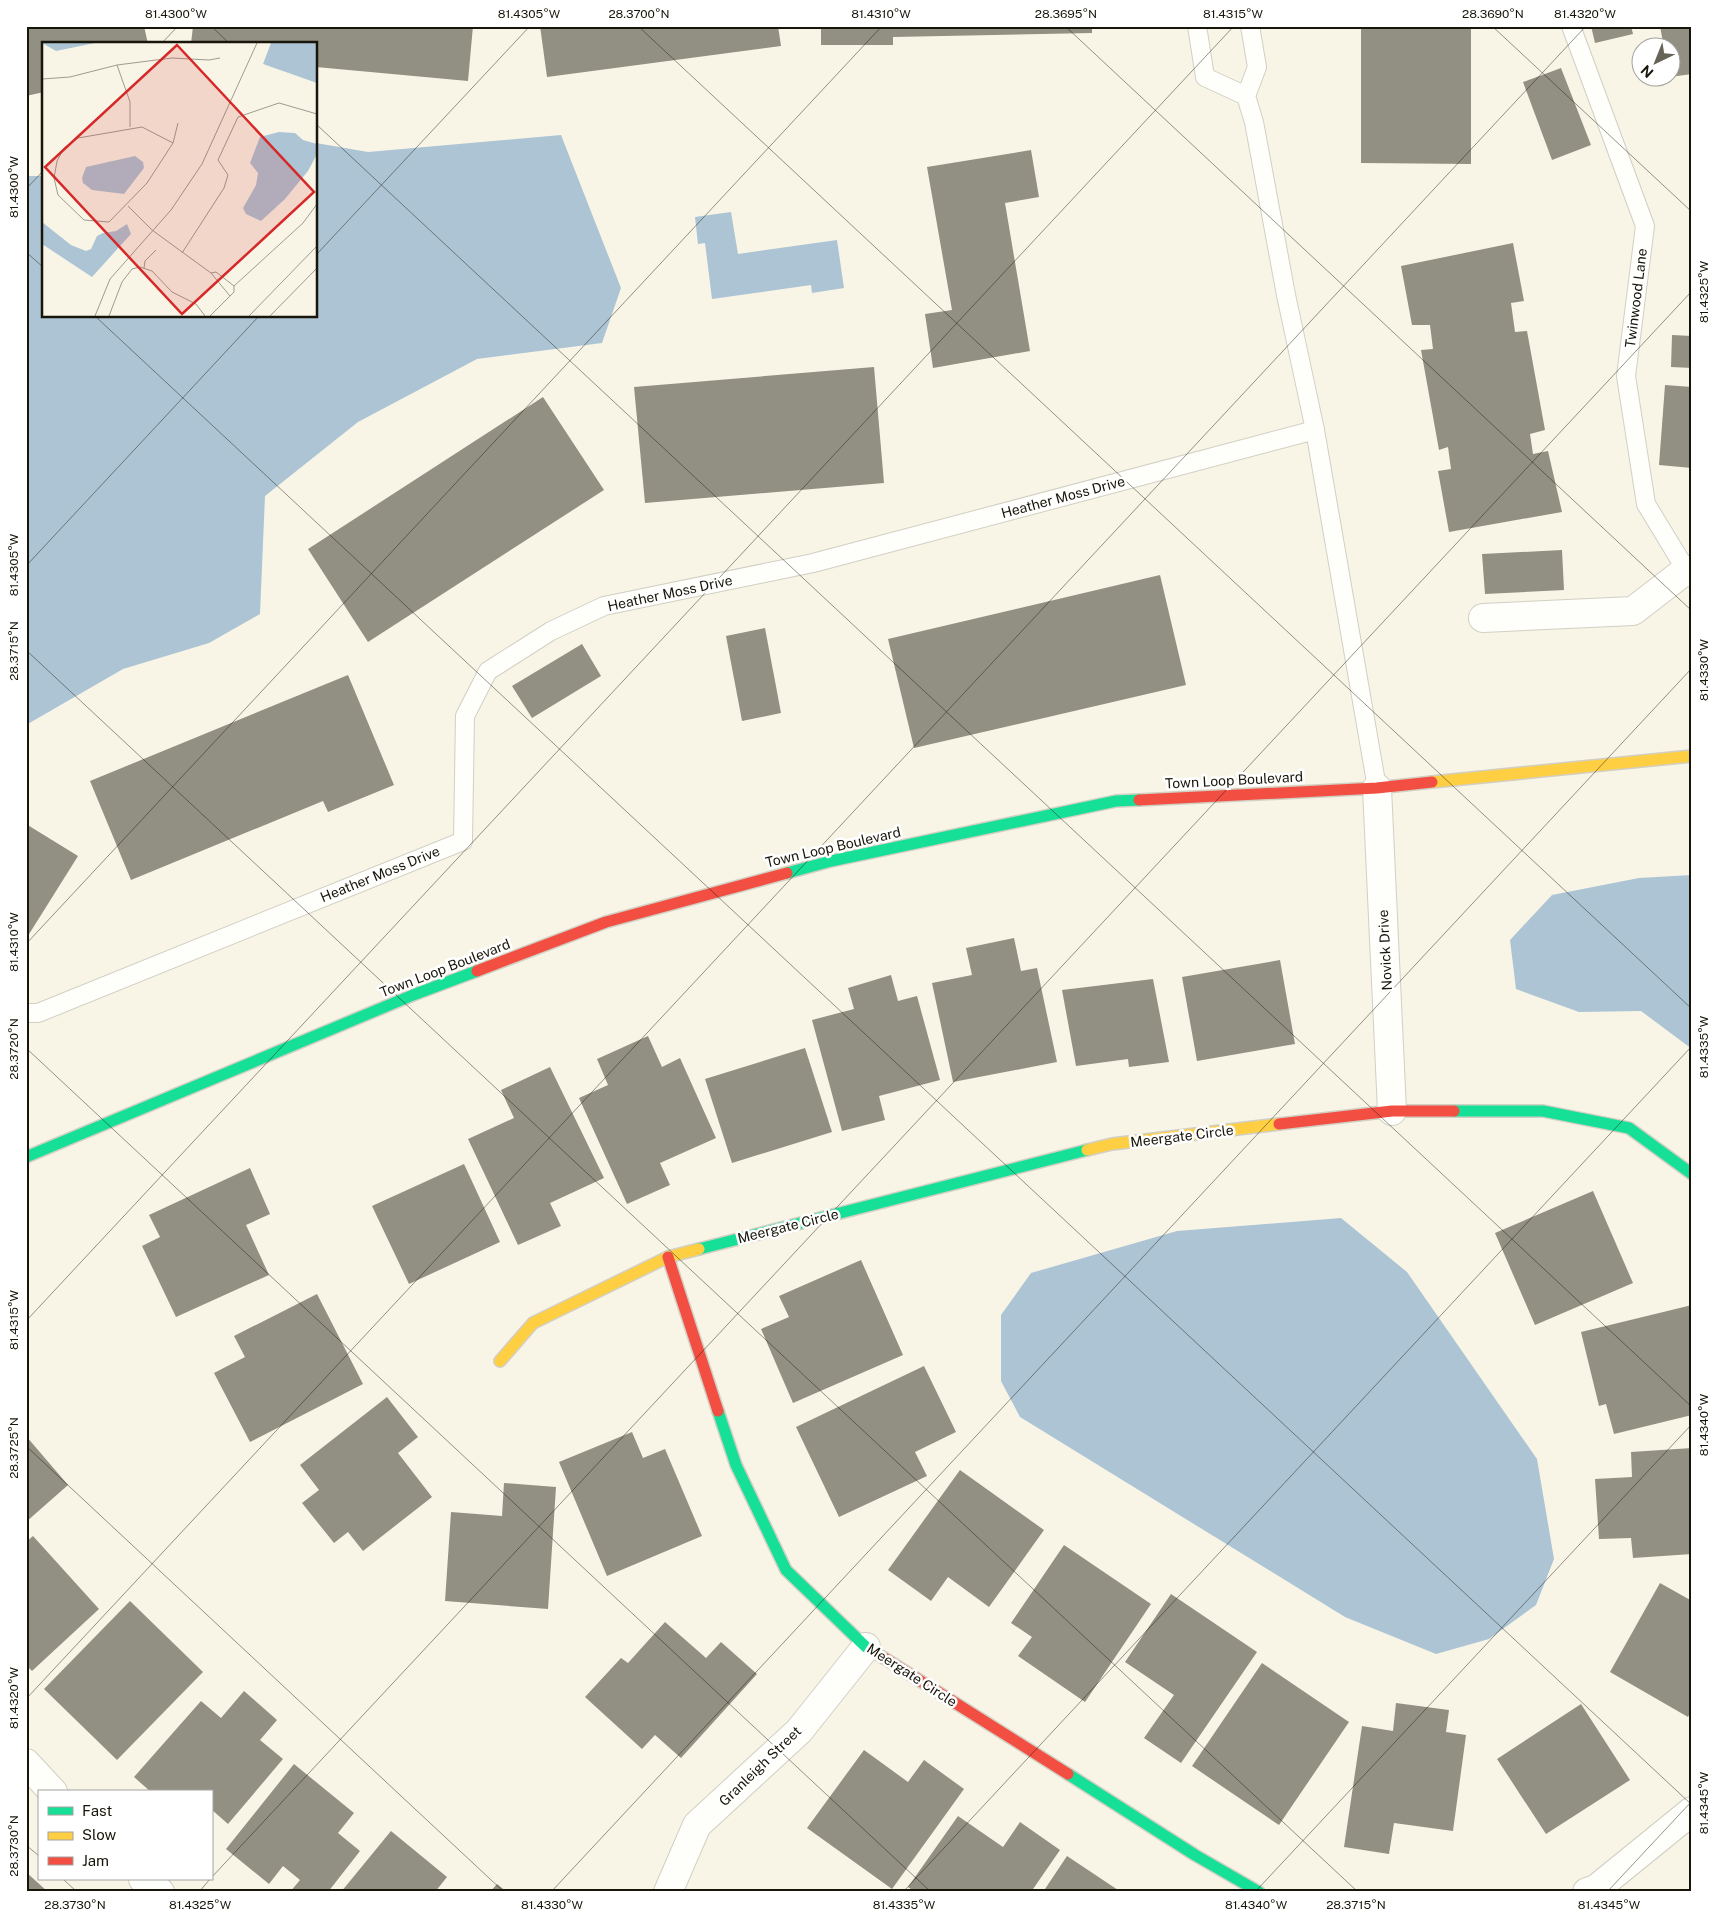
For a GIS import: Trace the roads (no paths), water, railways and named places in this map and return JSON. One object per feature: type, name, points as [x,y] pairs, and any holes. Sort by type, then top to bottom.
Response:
[{"type":"street","name":"Twinwood Lane","points":[[1483,618],[1633,611],[1689,574]]},
{"type":"street","name":"Town Loop Boulevard","points":[[26,1157],[413,995],[606,922],[831,861],[1116,801],[1377,788],[1692,756]]},
{"type":"street","name":"Novick Drive","points":[[1377,788],[1392,1112]]},
{"type":"street","name":"Meergate Circle","points":[[500,1361],[533,1323],[668,1257],[1112,1144],[1392,1112],[1543,1111],[1629,1128],[1692,1174]]},
{"type":"street","name":"Meergate Circle","points":[[668,1257],[736,1466],[786,1570],[866,1647],[1195,1854],[1259,1892]]},
{"type":"street","name":"Granleigh Street","points":[[668,1892],[697,1825],[799,1731],[866,1647]]},
{"type":"street","points":[[26,1763],[51,1790]]},
{"type":"street","points":[[1587,1892],[1596,1889],[1692,1810]]},
{"type":"street","points":[[144,1880],[160,1892]]},
{"type":"lane","points":[[1197,26],[1205,77],[1246,96]]},
{"type":"lane","points":[[1250,26],[1257,67],[1246,96],[1254,122],[1286,295],[1315,430],[1377,788]]},
{"type":"lane","name":"Twinwood Lane","points":[[1571,26],[1645,226],[1626,376],[1646,504],[1689,574]]},
{"type":"lane","name":"Heather Moss Drive","points":[[26,1013],[38,1013],[463,841],[465,716],[488,672],[551,630],[604,606],[813,563],[1315,430]]},
{"type":"water","points":[[561,135],[621,288],[602,343],[477,359],[358,422],[265,496],[260,614],[209,643],[123,669],[26,725],[26,176],[42,176],[42,318],[318,318],[318,143],[368,152]]},
{"type":"water","points":[[731,212],[738,254],[837,240],[844,288],[812,293],[811,285],[712,299],[705,243],[698,244],[695,217]]},
{"type":"water","points":[[1692,875],[1692,1049],[1641,1011],[1579,1012],[1516,989],[1510,940],[1552,895],[1639,878]]},
{"type":"water","points":[[1341,1218],[1407,1272],[1537,1459],[1554,1559],[1536,1605],[1489,1639],[1436,1654],[1345,1617],[1020,1417],[1001,1381],[1001,1315],[1031,1273],[1177,1231]]}]
